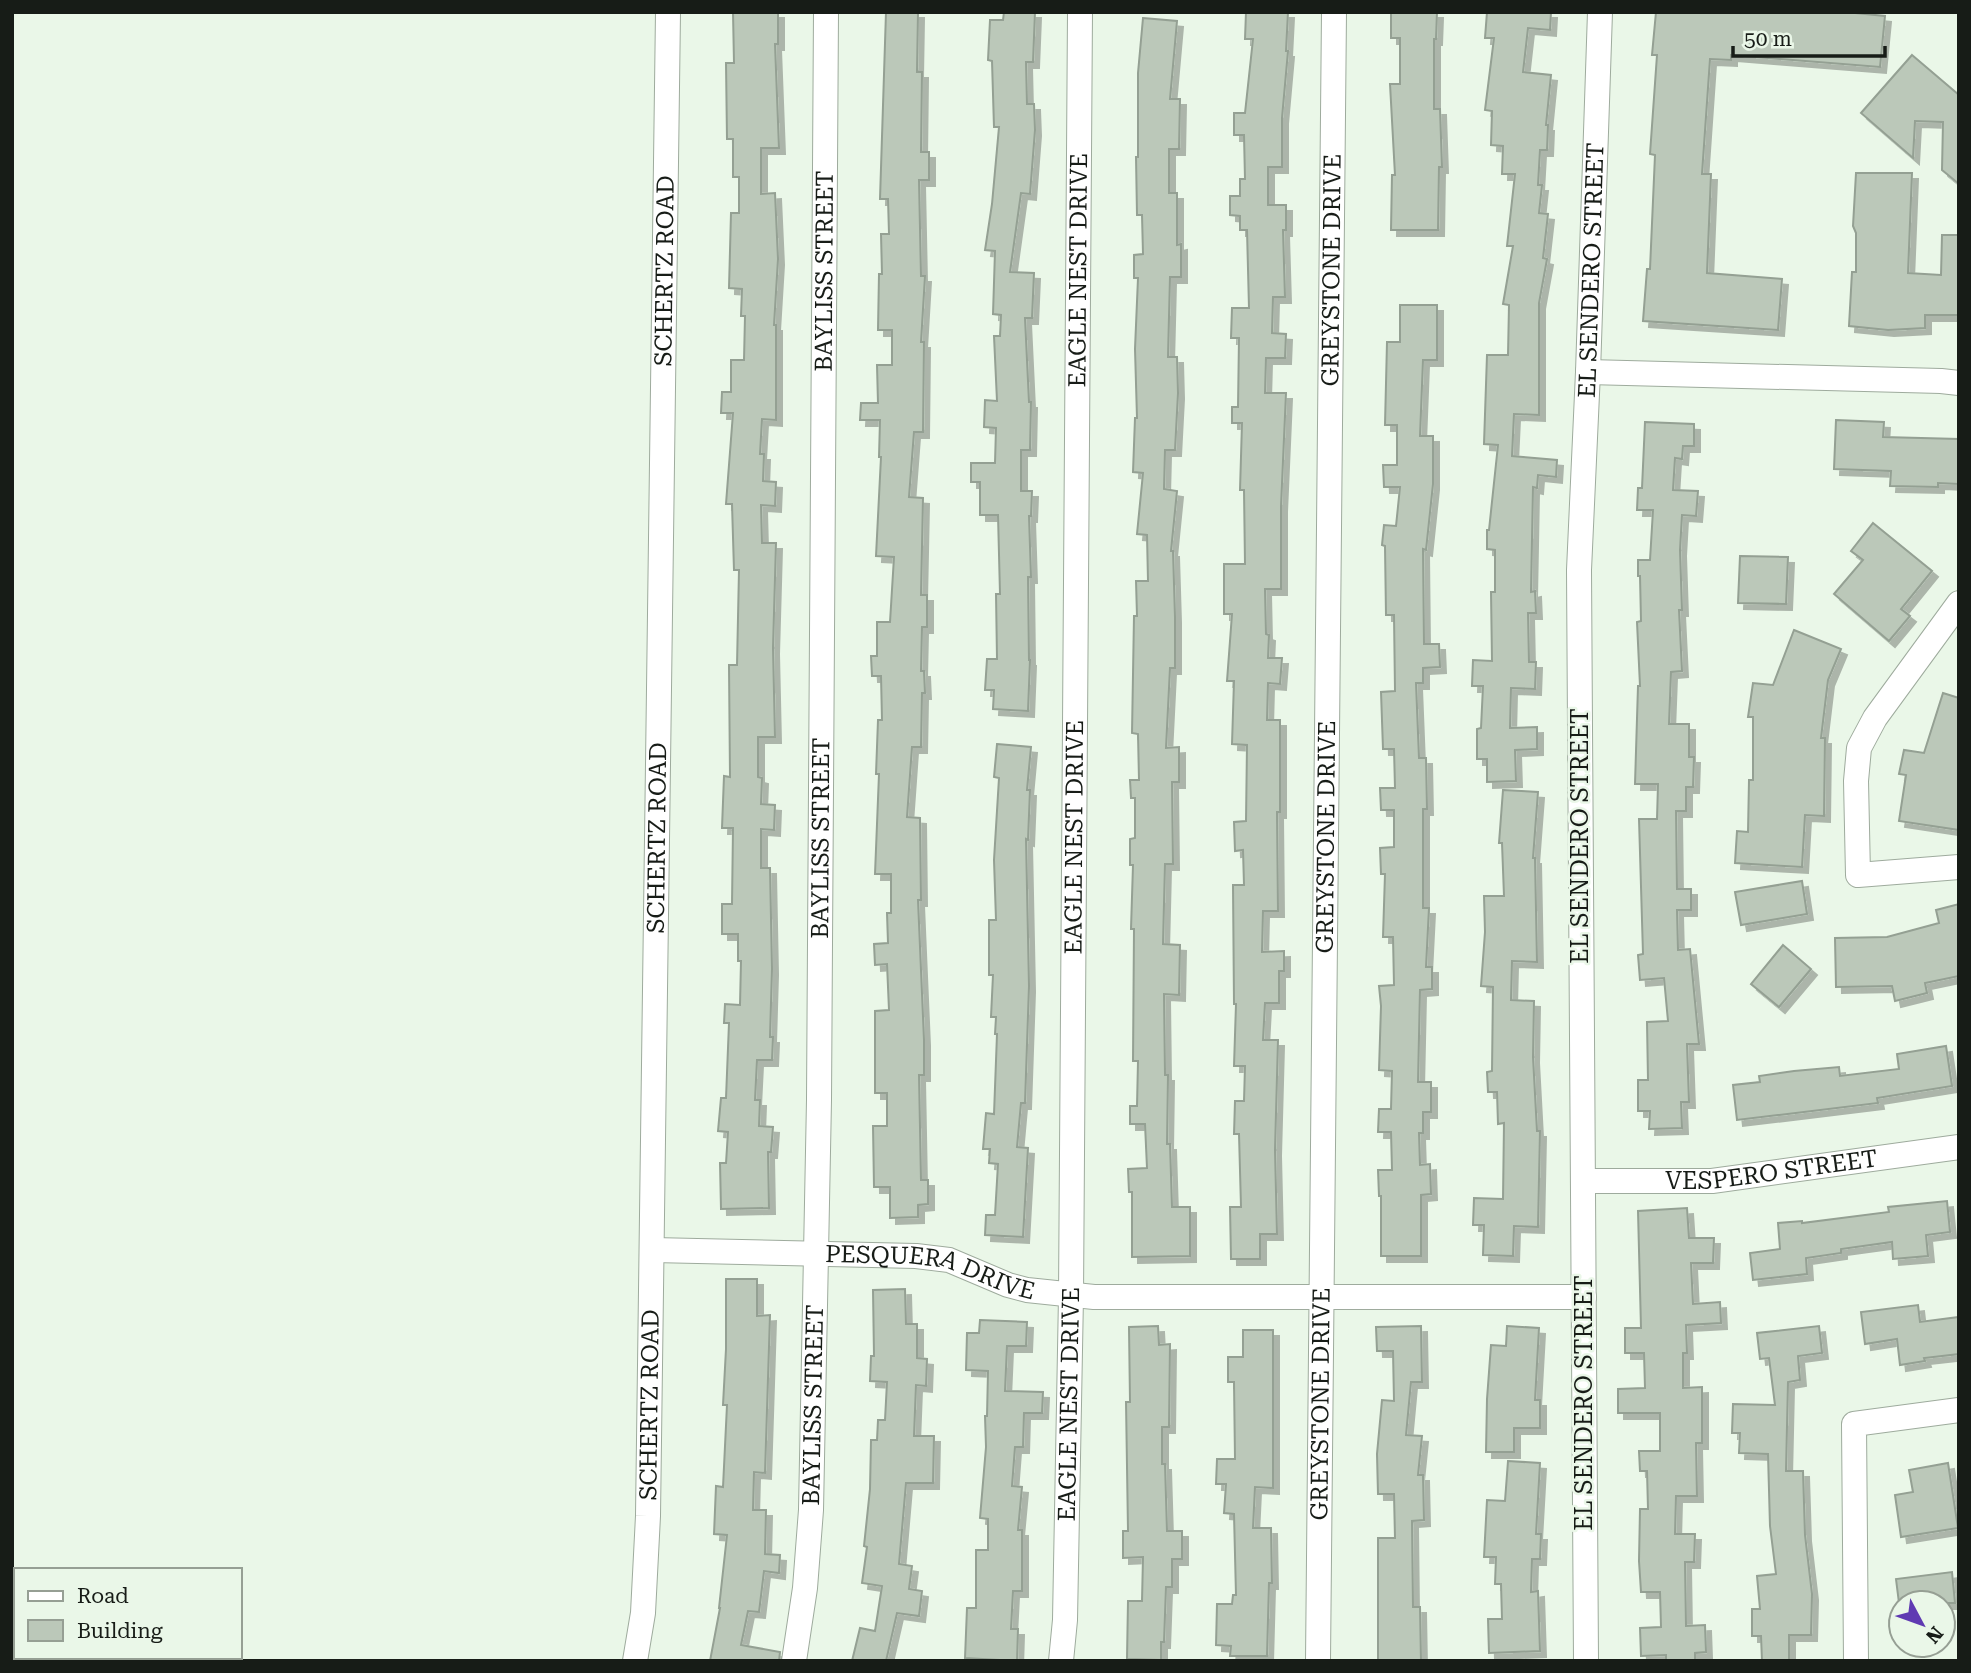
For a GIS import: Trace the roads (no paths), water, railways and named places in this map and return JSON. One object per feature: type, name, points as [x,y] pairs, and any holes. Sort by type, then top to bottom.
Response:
[{"type":"street","name":"SCHERTZ ROAD","points":[[635,1661],[643,1613],[648,1516],[668,12]]},
{"type":"street","name":"BAYLISS STREET","points":[[794,1661],[805,1588],[811,1510],[819,1100],[825,12]]},
{"type":"street","name":"EAGLE NEST DRIVE","points":[[1060,1661],[1065,1620],[1071,1296],[1080,12]]},
{"type":"street","name":"GREYSTONE DRIVE","points":[[1318,1661],[1334,12]]},
{"type":"street","name":"EL SENDERO STREET","points":[[1586,1661],[1578,570],[1588,372],[1600,12]]},
{"type":"street","points":[[1588,372],[1959,383]]},
{"type":"street","points":[[1959,603],[1875,718],[1859,748],[1856,781],[1858,875],[1959,867]]},
{"type":"street","name":"VESPERO STREET","points":[[1583,1181],[1712,1181],[1959,1147]]},
{"type":"street","name":"PESQUERA DRIVE","points":[[653,1250],[916,1256],[949,1260],[1008,1285],[1071,1296],[1584,1297]]},
{"type":"street","points":[[1856,1661],[1854,1424],[1959,1410]]}]
